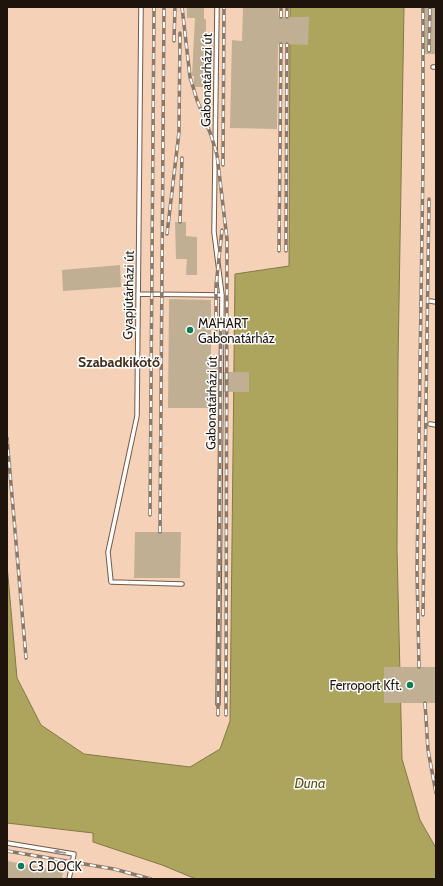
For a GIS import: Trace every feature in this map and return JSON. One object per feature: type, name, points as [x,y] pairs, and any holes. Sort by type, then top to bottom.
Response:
[{"type":"lane","name":"Gyapjútárházi út","points":[[140,7],[136,416],[108,552],[111,582],[182,584]]},
{"type":"lane","name":"Gabonatárházi út","points":[[217,7],[214,232],[222,295],[218,704]]},
{"type":"lane","points":[[138,294],[222,295]]},
{"type":"lane","points":[[430,301],[436,302]]},
{"type":"lane","points":[[430,424],[436,425]]},
{"type":"lane","points":[[7,843],[74,854],[69,879]]},
{"type":"shaded area","points":[[7,7],[290,7],[289,266],[235,275],[230,721],[220,749],[190,767],[84,754],[41,725],[17,678],[7,565]]},
{"type":"shaded area","points":[[404,7],[436,7],[436,848],[420,820],[402,759],[397,549],[398,362]]},
{"type":"shaded area","points":[[7,823],[93,833],[196,879],[7,879]]},
{"type":"water","name":"Duna","points":[[290,7],[404,7],[398,362],[397,549],[402,759],[420,820],[436,848],[436,879],[196,879],[162,865],[93,842],[93,833],[7,823],[7,565],[17,678],[41,725],[84,754],[190,767],[220,749],[230,721],[235,274],[289,266]]},
{"type":"building","points":[[187,7],[204,7],[204,19],[206,19],[206,56],[208,56],[208,70],[205,70],[205,87],[194,87],[194,76],[192,76],[195,18],[187,18]]},
{"type":"building","points":[[243,7],[278,7],[279,17],[309,17],[308,45],[278,44],[277,129],[230,128],[232,40],[242,41]]},
{"type":"building","points":[[425,7],[436,7],[436,54],[424,54]]},
{"type":"building","points":[[175,222],[186,222],[186,236],[197,237],[197,275],[186,275],[187,259],[176,259]]},
{"type":"building","points":[[120,265],[121,287],[63,291],[62,270]]},
{"type":"building","name":"MAHART Gabonatárház","points":[[169,299],[211,300],[211,361],[218,361],[218,392],[210,392],[210,408],[168,408]]},
{"type":"building","points":[[224,372],[249,372],[249,392],[224,392]]},
{"type":"building","points":[[135,532],[181,532],[180,578],[134,578]]},
{"type":"building","name":"Ferroport Kft.","points":[[384,667],[436,667],[436,703],[384,703]]},
{"type":"building","name":"C3 DOCK","points":[[7,861],[63,871],[62,879],[7,879]]},
{"type":"railway","points":[[150,515],[154,7]]},
{"type":"railway","points":[[160,532],[164,7]]},
{"type":"railway","points":[[174,41],[175,7]]},
{"type":"railway","points":[[182,7],[190,77],[217,155],[227,239],[226,715]]},
{"type":"railway","points":[[223,165],[224,7]]},
{"type":"railway","points":[[281,7],[281,17]]},
{"type":"railway","points":[[287,7],[287,17]]},
{"type":"railway","points":[[419,667],[417,571],[423,164],[423,7]]},
{"type":"railway","points":[[429,51],[430,7]]},
{"type":"railway","points":[[167,234],[179,132],[180,33]]},
{"type":"railway","points":[[279,251],[281,44]]},
{"type":"railway","points":[[286,251],[287,44]]},
{"type":"railway","points":[[180,222],[182,158]]},
{"type":"railway","points":[[423,615],[429,199]]},
{"type":"railway","points":[[216,330],[216,286],[222,230]]},
{"type":"railway","points":[[218,715],[221,319]]},
{"type":"railway","points":[[7,438],[26,658]]},
{"type":"railway","points":[[425,703],[428,750],[436,793]]},
{"type":"railway","points":[[7,851],[114,869],[151,879]]},
{"type":"place","name":"MAHART Gabonatárház","points":[[190,330]]},
{"type":"place","name":"Ferroport Kft.","points":[[410,685]]},
{"type":"place","name":"C3 DOCK","points":[[21,866]]},
{"type":"district","name":"Szabadkikötő","points":[[119,362]]}]
